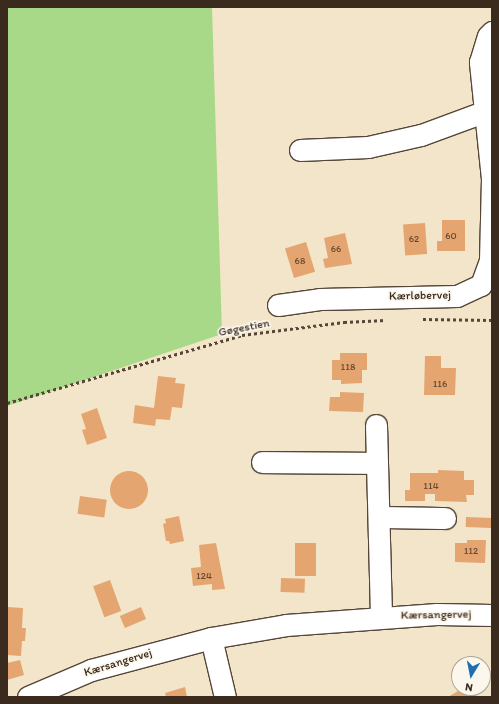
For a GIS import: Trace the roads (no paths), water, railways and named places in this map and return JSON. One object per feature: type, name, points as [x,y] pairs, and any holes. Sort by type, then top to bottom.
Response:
[{"type":"street","name":"Kærløbervej","points":[[278,305],[320,299],[456,296],[481,285],[490,260],[492,179],[480,62],[488,36],[492,32]]},
{"type":"street","points":[[300,150],[368,147],[421,134],[486,111]]},
{"type":"street","points":[[376,425],[381,617]]},
{"type":"street","points":[[262,462],[377,463]]},
{"type":"street","points":[[378,517],[445,518]]},
{"type":"street","name":"Kærsangervej","points":[[28,697],[92,670],[211,638],[286,625],[381,617],[437,614],[492,615]]},
{"type":"street","points":[[211,638],[225,697]]}]
